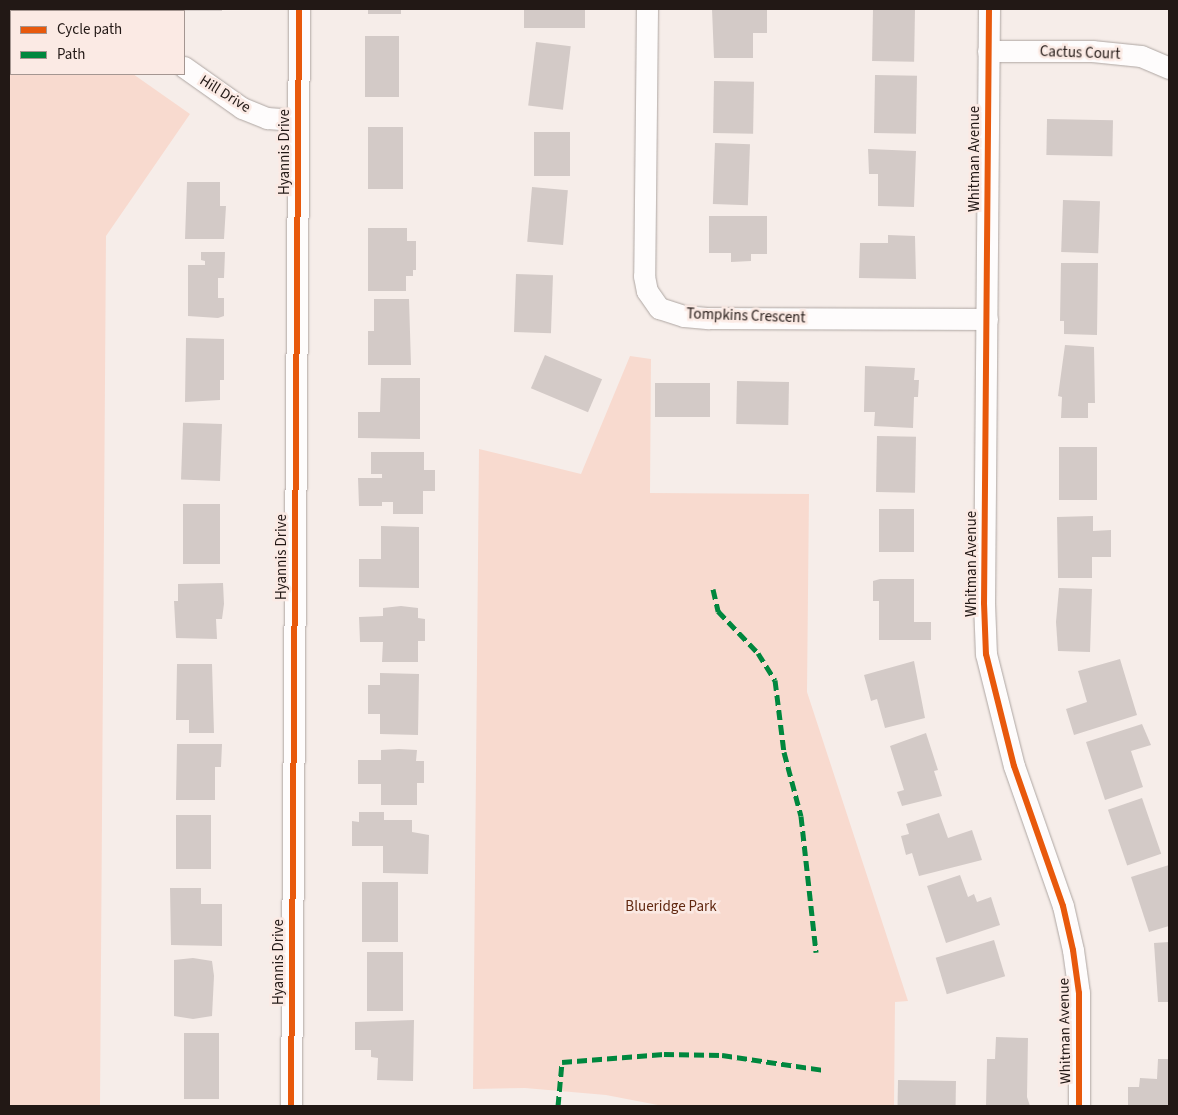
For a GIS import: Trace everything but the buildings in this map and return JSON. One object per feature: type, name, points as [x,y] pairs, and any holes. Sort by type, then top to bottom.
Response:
[{"type":"street","name":"Hyannis Drive","points":[[291,1106],[299,9]]},
{"type":"street","name":"Tompkins Crescent","points":[[647,9],[644,276],[647,291],[659,308],[684,316],[709,318],[987,319]]},
{"type":"street","name":"Whitman Avenue","points":[[990,9],[988,51],[986,654],[1014,766],[1063,906],[1073,950],[1079,993],[1078,1106]]},
{"type":"street","name":"Cactus Court","points":[[988,51],[1092,51],[1141,56],[1169,68]]},
{"type":"street","name":"Hill Drive","points":[[185,68],[242,108],[267,118],[298,120]]},
{"type":"green space","points":[[9,9],[28,10],[10,10],[10,75],[134,75],[190,114],[106,236],[100,1106],[9,1106]]},
{"type":"green space","name":"Blueridge Park","points":[[630,356],[651,359],[650,493],[809,494],[807,692],[908,1001],[895,1002],[894,1106],[663,1106],[606,1095],[525,1088],[473,1089],[479,449],[581,474]]},
{"type":"marked path","points":[[713,589],[718,611],[758,653],[775,680],[784,752],[801,816],[816,952]]},
{"type":"marked path","points":[[558,1106],[562,1062],[664,1054],[722,1055],[823,1070]]},
{"type":"cycle path","points":[[291,1106],[299,9]]},
{"type":"cycle path","points":[[989,9],[984,603],[986,654],[1014,766],[1063,906],[1073,950],[1079,993],[1079,1106]]}]
